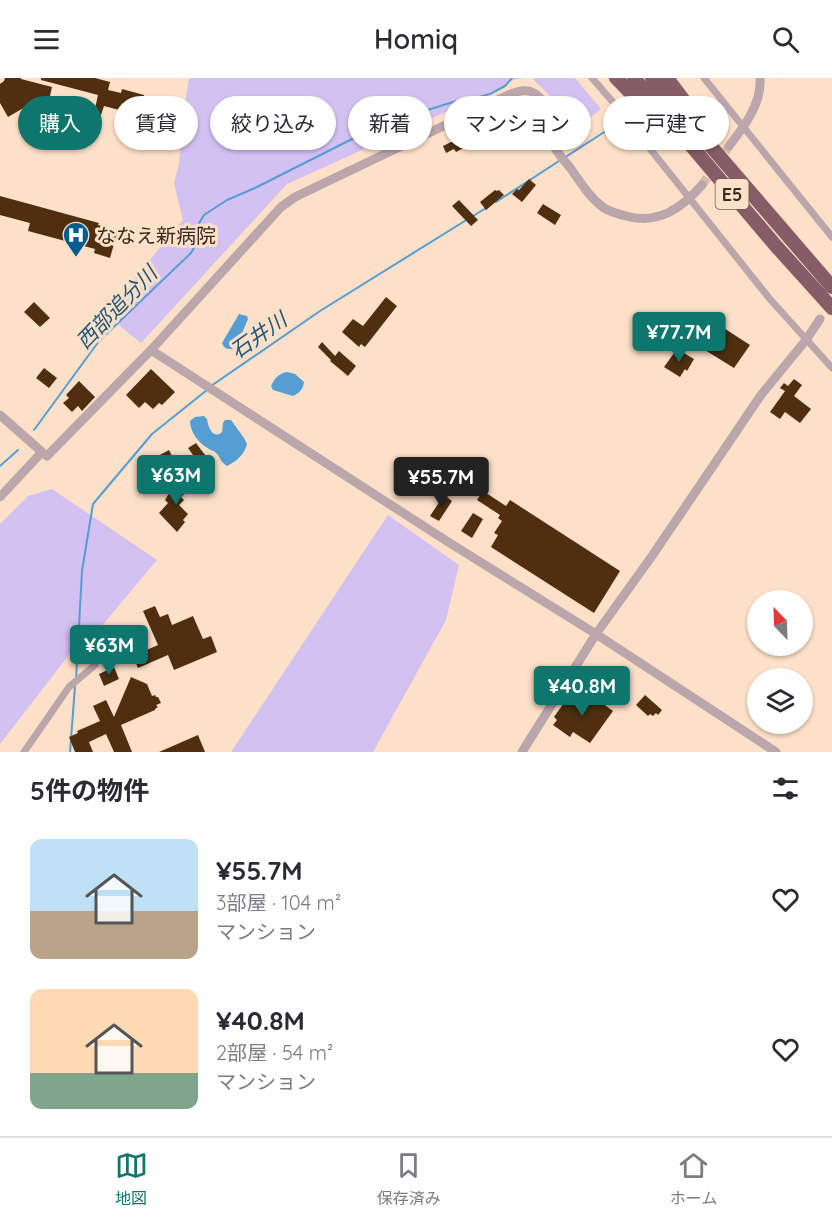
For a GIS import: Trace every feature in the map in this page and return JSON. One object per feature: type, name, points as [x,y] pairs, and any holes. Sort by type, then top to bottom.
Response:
[{"type":"highway","points":[[616,78],[776,246]]},
{"type":"highway","name":"E5","points":[[634,78],[776,246],[832,308]]},
{"type":"highway","name":"E5","points":[[652,78],[832,287]]},
{"type":"highway","points":[[667,78],[749,191]]},
{"type":"street","points":[[592,78],[769,298],[832,368]]},
{"type":"street","points":[[704,78],[832,237]]},
{"type":"street","points":[[729,146],[744,127],[758,98],[760,78]]},
{"type":"street","points":[[0,415],[47,456],[151,350],[281,207],[295,197],[518,91],[526,90],[535,93],[543,102],[546,108],[548,135],[585,189],[606,209],[633,218],[647,219],[680,207],[691,199],[702,185]]},
{"type":"street","points":[[522,752],[596,634],[761,395],[806,340],[820,319]]},
{"type":"street","points":[[151,350],[445,540],[596,634],[776,752]]},
{"type":"street","points":[[0,497],[42,452]]},
{"type":"street","points":[[24,752],[69,687],[95,665]]},
{"type":"shaded area","points":[[189,78],[525,78],[513,80],[498,90],[482,96],[444,96],[444,113],[432,118],[432,96],[348,96],[348,150],[362,150],[287,184],[141,343],[105,314],[183,220],[174,183],[180,150],[198,150],[198,96],[186,96]]},
{"type":"shaded area","points":[[532,78],[575,78],[590,96],[550,96]]},
{"type":"shaded area","points":[[591,97],[601,109],[591,117]]},
{"type":"shaded area","points":[[52,489],[157,560],[85,646],[72,651],[0,744],[0,524],[28,496]]},
{"type":"shaded area","points":[[388,515],[459,565],[446,620],[373,752],[231,752]]},
{"type":"water","points":[[239,314],[247,316],[248,319],[238,343],[232,349],[224,347],[222,343]]},
{"type":"water","points":[[287,372],[295,374],[304,382],[298,394],[293,396],[273,390],[271,386],[277,377]]},
{"type":"water","points":[[204,416],[214,434],[222,432],[225,420],[231,420],[247,444],[240,457],[227,466],[216,452],[205,447],[193,433],[190,421],[195,417]]},
{"type":"building","points":[[5,78],[21,78],[52,87],[50,96],[18,96],[18,111],[8,117],[0,103],[0,84]]},
{"type":"building","points":[[41,78],[95,78],[110,82],[108,90],[121,93],[122,89],[144,96],[114,96],[114,109],[104,106],[102,112],[102,96],[41,80]]},
{"type":"building","points":[[529,179],[536,185],[522,202],[512,194]]},
{"type":"building","points":[[495,190],[499,190],[504,195],[486,210],[480,202]]},
{"type":"building","points":[[0,196],[118,230],[110,258],[94,253],[95,249],[28,231],[30,223],[0,215]]},
{"type":"building","points":[[459,200],[478,220],[471,226],[452,206]]},
{"type":"building","points":[[543,204],[561,215],[555,225],[537,213]]},
{"type":"building","points":[[386,297],[397,306],[365,347],[361,344],[359,347],[342,332],[353,319],[363,326]]},
{"type":"building","points":[[34,302],[50,318],[40,327],[24,312]]},
{"type":"building","points":[[716,323],[750,345],[734,368],[700,347]]},
{"type":"building","points":[[322,342],[335,356],[339,351],[356,366],[348,376],[318,347]]},
{"type":"building","points":[[677,349],[694,359],[687,371],[685,369],[680,377],[664,367]]},
{"type":"building","points":[[44,368],[57,378],[49,388],[36,378]]},
{"type":"building","points":[[151,369],[175,392],[162,405],[159,403],[153,409],[145,402],[139,408],[126,395]]},
{"type":"building","points":[[794,379],[802,385],[794,396],[811,409],[800,423],[785,412],[780,419],[770,412],[785,391],[780,388],[784,383],[788,386]]},
{"type":"building","points":[[79,381],[95,397],[82,411],[78,406],[72,412],[63,403],[69,398],[66,395]]},
{"type":"building","points":[[196,443],[211,463],[209,464],[211,467],[202,476],[193,465],[196,463],[188,448]]},
{"type":"building","points":[[169,450],[172,456],[149,469],[145,463]]},
{"type":"building","points":[[188,479],[194,485],[181,497],[184,500],[179,505],[188,514],[177,532],[159,513],[168,503],[165,500],[168,495]]},
{"type":"building","points":[[483,491],[506,506],[510,500],[620,571],[594,613],[491,547],[498,535],[494,533],[502,521],[498,518],[500,515],[477,500]]},
{"type":"building","points":[[444,495],[452,501],[439,521],[430,516]]},
{"type":"building","points":[[473,513],[483,519],[472,538],[461,531]]},
{"type":"building","points":[[155,606],[160,617],[168,614],[172,625],[193,616],[203,639],[211,636],[217,652],[174,670],[168,655],[138,668],[133,656],[158,645],[143,611]]},
{"type":"building","points":[[114,667],[119,679],[104,686],[99,674]]},
{"type":"building","points":[[131,677],[147,684],[152,696],[158,697],[161,703],[156,705],[158,707],[155,710],[121,725],[132,752],[114,752],[106,734],[89,742],[93,752],[75,752],[69,737],[100,721],[93,706],[106,700],[114,717]]},
{"type":"building","points":[[571,693],[580,700],[582,697],[587,700],[591,695],[613,711],[590,743],[573,732],[570,737],[553,725],[557,720],[554,717]]},
{"type":"building","points":[[645,695],[662,710],[658,715],[656,713],[648,716],[636,705]]},
{"type":"building","points":[[198,735],[205,752],[159,752]]},
{"type":"waterway","name":"西部追分川","points":[[34,430],[99,341],[191,253],[195,246],[198,225],[204,215],[227,200],[364,133],[392,121],[463,99],[490,94],[505,86],[512,78]]},
{"type":"waterway","name":"石井川","points":[[564,158],[603,133]]},
{"type":"waterway","name":"石井川","points":[[496,202],[559,161]]},
{"type":"waterway","name":"石井川","points":[[473,216],[486,208]]},
{"type":"waterway","name":"石井川","points":[[211,386],[320,311],[468,219]]},
{"type":"waterway","name":"石井川","points":[[76,680],[82,571],[93,504],[152,434],[207,390]]},
{"type":"waterway","name":"西部追分川","points":[[0,466],[18,450]]},
{"type":"waterway","name":"石井川","points":[[70,752],[75,686]]},
{"type":"tunnel","points":[[702,185],[726,150]]},
{"type":"place","name":"ななえ新病院","points":[[76,258]]}]
